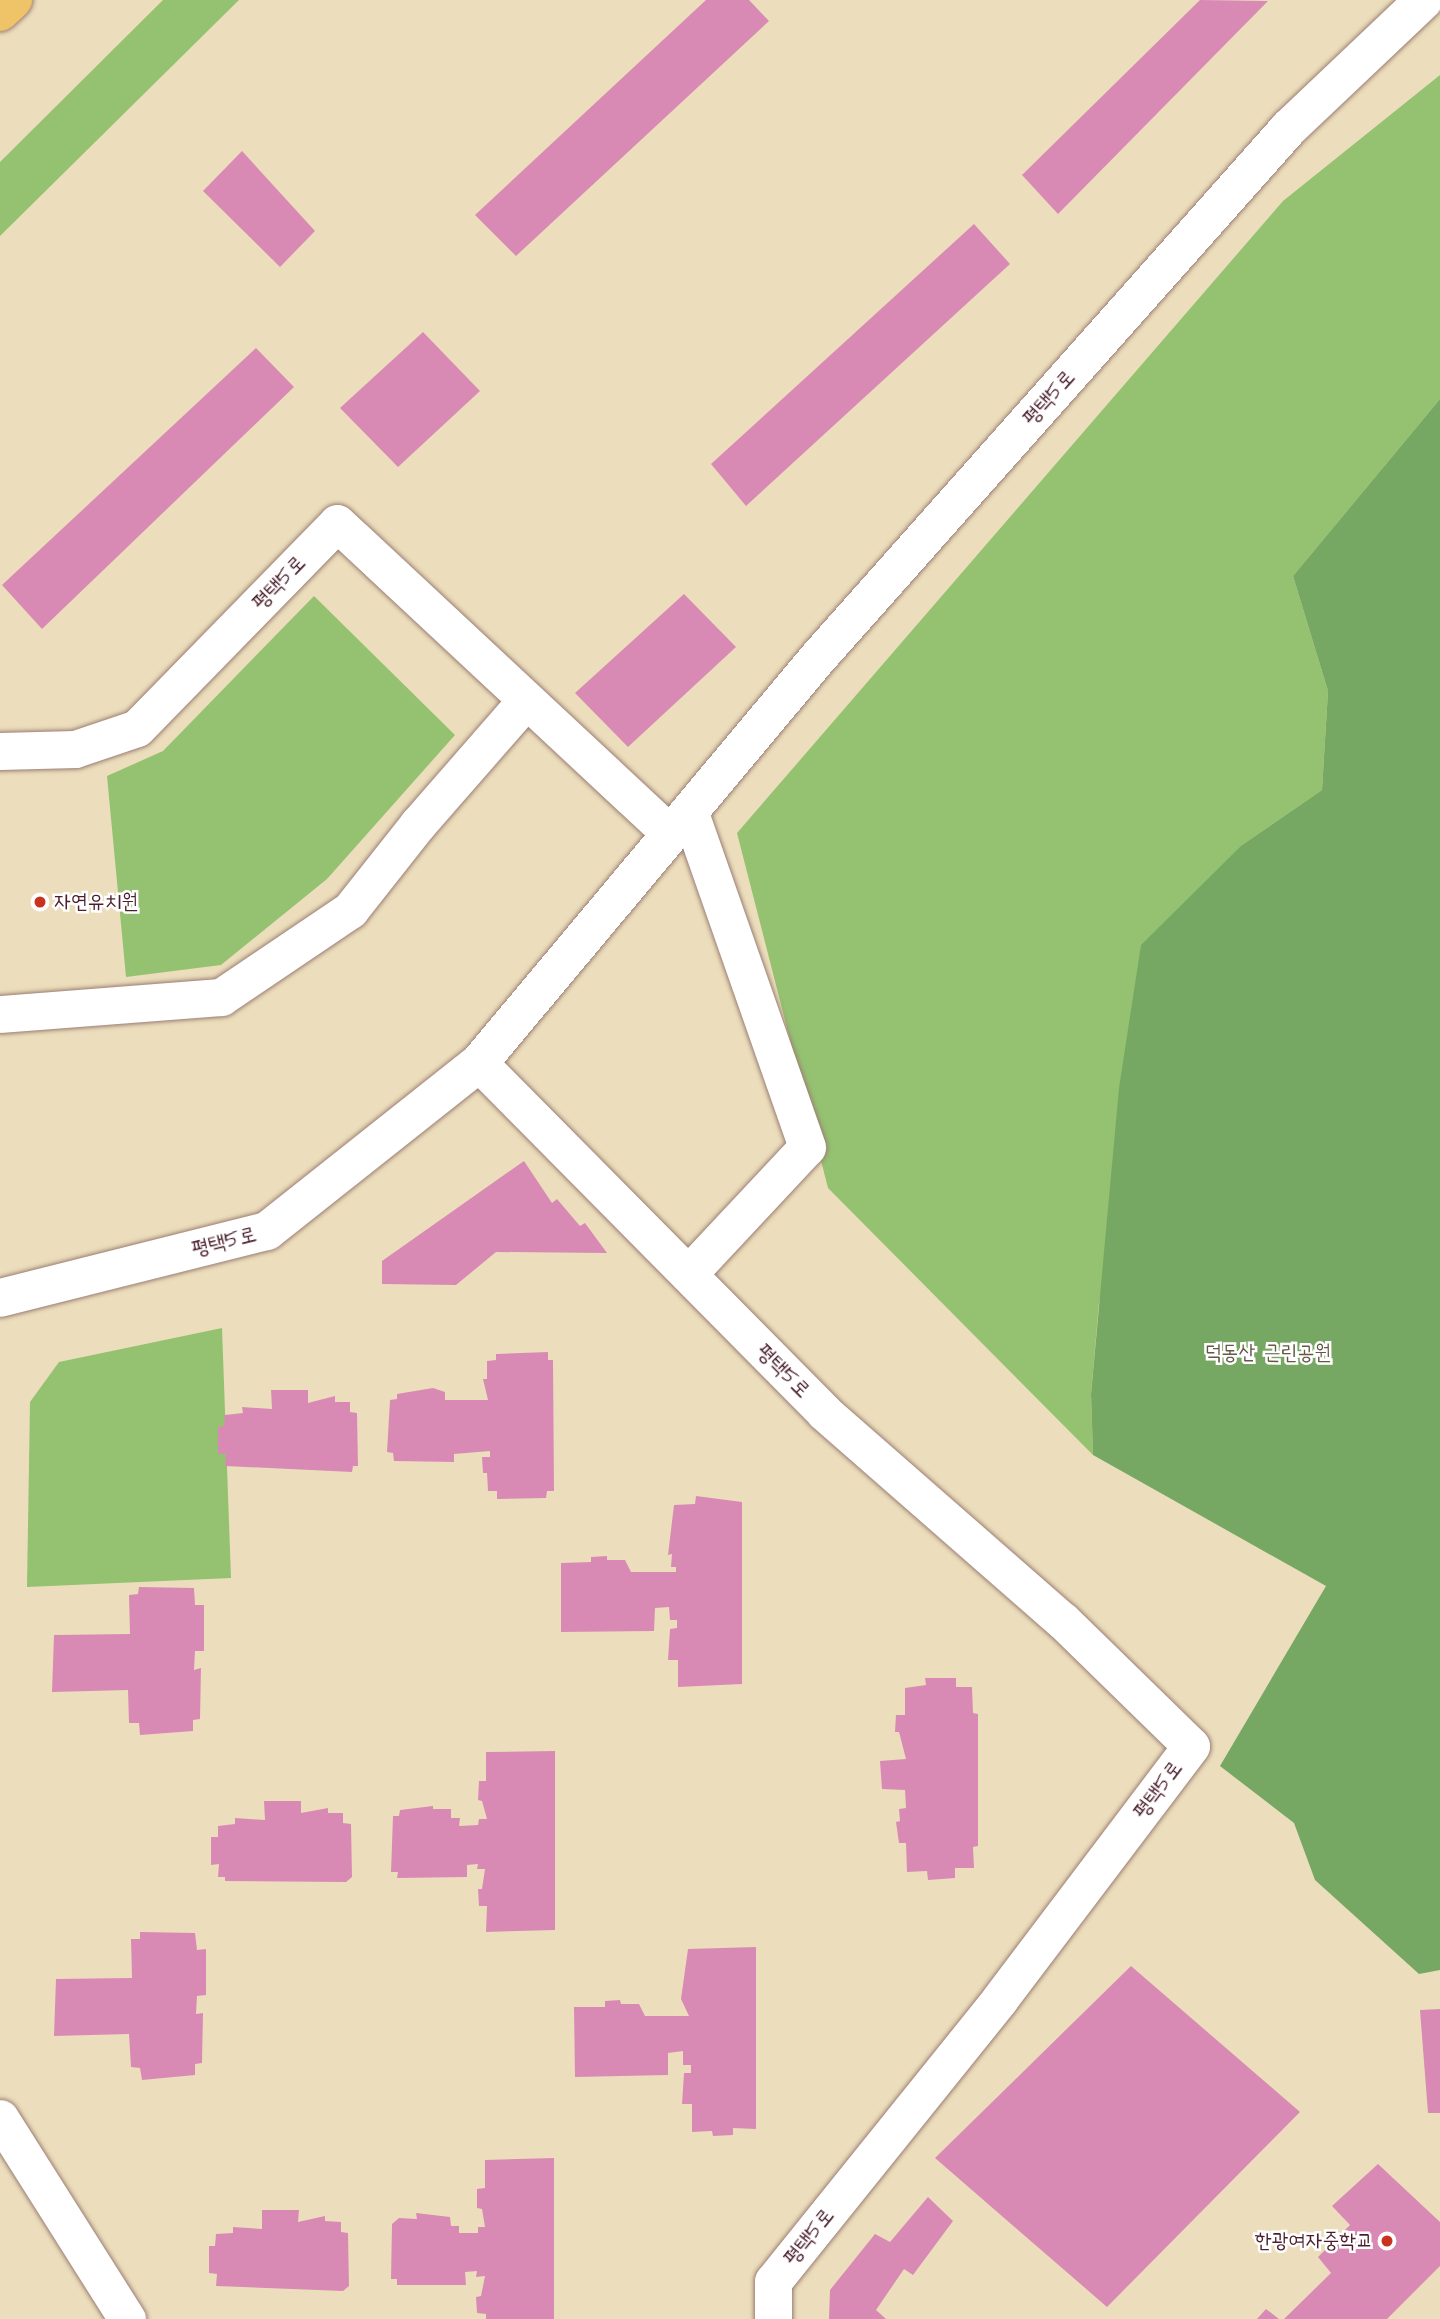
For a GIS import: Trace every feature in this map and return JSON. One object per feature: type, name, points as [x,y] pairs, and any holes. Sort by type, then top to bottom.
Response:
[{"type":"main road","points":[[0,12],[13,0]]},
{"type":"street","name":"평택5로","points":[[0,1298],[267,1231],[479,1063],[817,659],[1289,128],[1424,0]]},
{"type":"street","name":"평택5로","points":[[0,751],[75,749],[137,728],[337,523],[526,700],[681,823],[807,1147],[690,1272]]},
{"type":"street","points":[[0,1014],[221,997],[350,910],[418,824],[526,700]]},
{"type":"street","name":"평택5로","points":[[479,1063],[690,1272],[824,1412],[1062,1620],[1191,1746],[1000,1999],[773,2281],[774,2319]]},
{"type":"street","points":[[0,2119],[127,2319]]},
{"type":"green space","points":[[163,0],[239,0],[0,236],[0,162]]},
{"type":"green space","points":[[1440,75],[1440,399],[1293,576],[1328,691],[1322,790],[1242,845],[1099,1303],[1091,1394],[1093,1455],[828,1188],[737,833],[1283,201]]},
{"type":"green space","name":"덕동산 근린공원","points":[[1440,399],[1440,1970],[1419,1974],[1315,1880],[1294,1823],[1220,1766],[1326,1586],[1093,1455],[1091,1394],[1119,1088],[1141,945],[1242,845],[1322,790],[1328,691],[1293,576]]},
{"type":"green space","points":[[314,596],[455,735],[327,879],[221,965],[126,977],[107,776],[163,751]]},
{"type":"green space","points":[[222,1328],[231,1578],[27,1587],[30,1402],[59,1362]]},
{"type":"building","points":[[706,0],[749,0],[769,21],[516,256],[475,215]]},
{"type":"building","points":[[1200,0],[1268,1],[1058,214],[1022,175]]},
{"type":"building","points":[[242,151],[315,231],[280,267],[203,191]]},
{"type":"building","points":[[974,224],[1010,264],[746,506],[711,464]]},
{"type":"building","points":[[423,332],[480,391],[398,467],[340,408]]},
{"type":"building","points":[[256,348],[294,387],[42,629],[2,585]]},
{"type":"building","points":[[684,594],[736,647],[628,747],[575,693]]},
{"type":"building","points":[[524,1161],[552,1203],[557,1199],[580,1226],[585,1223],[607,1253],[496,1252],[456,1285],[382,1284],[382,1261]]},
{"type":"building","points":[[548,1352],[548,1360],[553,1360],[554,1491],[547,1491],[546,1498],[497,1499],[497,1491],[488,1491],[487,1473],[483,1473],[482,1457],[490,1457],[490,1451],[454,1454],[454,1462],[394,1461],[393,1453],[387,1452],[390,1400],[397,1399],[397,1394],[433,1388],[445,1392],[445,1400],[488,1400],[483,1379],[487,1379],[487,1361],[496,1360],[496,1354]]},
{"type":"building","points":[[271,1390],[308,1390],[308,1403],[335,1396],[335,1402],[350,1402],[350,1412],[357,1413],[358,1466],[353,1466],[352,1472],[225,1466],[226,1454],[218,1454],[218,1427],[224,1426],[225,1415],[243,1413],[242,1407],[272,1409]]},
{"type":"building","points":[[696,1496],[742,1502],[742,1684],[678,1687],[678,1660],[668,1660],[670,1629],[677,1628],[677,1620],[670,1620],[669,1607],[655,1608],[654,1631],[561,1632],[561,1563],[591,1562],[591,1557],[607,1556],[607,1560],[625,1560],[631,1572],[676,1572],[676,1567],[671,1567],[672,1554],[668,1555],[674,1505],[695,1504]]},
{"type":"building","points":[[139,1587],[194,1588],[195,1605],[204,1605],[204,1651],[195,1651],[194,1670],[201,1668],[200,1719],[193,1720],[193,1731],[140,1735],[139,1723],[129,1723],[128,1690],[52,1692],[54,1635],[130,1634],[129,1595],[138,1594]]},
{"type":"building","points":[[925,1678],[956,1678],[956,1687],[972,1687],[973,1713],[978,1714],[978,1846],[973,1847],[974,1868],[955,1868],[955,1878],[928,1880],[927,1871],[907,1872],[906,1843],[899,1843],[896,1822],[900,1821],[899,1809],[906,1808],[905,1790],[882,1789],[880,1761],[906,1759],[899,1732],[895,1732],[896,1715],[905,1715],[905,1688],[926,1685]]},
{"type":"building","points":[[555,1751],[555,1930],[486,1932],[487,1906],[479,1906],[478,1889],[482,1889],[485,1869],[477,1869],[478,1864],[467,1865],[467,1877],[397,1878],[398,1872],[391,1872],[393,1816],[399,1816],[400,1810],[433,1806],[433,1809],[451,1809],[451,1818],[460,1818],[459,1826],[478,1825],[479,1819],[487,1819],[482,1801],[478,1800],[479,1781],[486,1781],[486,1752]]},
{"type":"building","points":[[264,1801],[301,1801],[301,1813],[328,1808],[328,1813],[343,1813],[343,1823],[351,1824],[352,1877],[346,1882],[225,1881],[225,1877],[218,1877],[219,1864],[211,1865],[211,1837],[218,1837],[218,1826],[235,1824],[235,1818],[265,1820]]},
{"type":"building","points":[[140,1932],[195,1933],[197,1950],[206,1949],[206,1995],[197,1996],[196,2014],[203,2013],[202,2063],[195,2064],[195,2075],[142,2080],[140,2068],[131,2067],[129,2034],[54,2036],[56,1979],[132,1978],[131,1939],[140,1939]]},
{"type":"building","points":[[756,1947],[756,2129],[733,2128],[733,2135],[713,2136],[712,2131],[692,2132],[692,2104],[682,2104],[684,2073],[691,2073],[691,2065],[683,2065],[683,2051],[668,2053],[668,2075],[575,2077],[574,2007],[605,2007],[605,2001],[620,2000],[621,2004],[639,2004],[645,2016],[689,2016],[681,1999],[688,1949]]},
{"type":"building","points":[[1131,1966],[1300,2112],[1107,2307],[935,2158]]},
{"type":"building","points":[[1440,2009],[1440,2113],[1428,2113],[1420,2010]]},
{"type":"building","points":[[554,2158],[554,2319],[486,2319],[486,2314],[477,2313],[476,2297],[481,2296],[485,2276],[476,2277],[477,2271],[465,2272],[466,2285],[397,2285],[397,2279],[391,2279],[392,2224],[399,2218],[417,2219],[416,2213],[450,2217],[451,2226],[459,2226],[459,2233],[478,2233],[478,2227],[485,2227],[482,2209],[477,2208],[477,2189],[485,2188],[485,2160]]},
{"type":"building","name":"한광여자중학교","points":[[1378,2164],[1440,2222],[1440,2266],[1387,2319],[1284,2319],[1331,2273],[1318,2257],[1350,2225],[1332,2206]]},
{"type":"building","points":[[928,2197],[953,2221],[913,2275],[904,2269],[876,2310],[886,2319],[829,2319],[830,2290],[875,2234],[890,2242]]},
{"type":"building","points":[[262,2210],[299,2210],[298,2222],[325,2216],[325,2221],[341,2222],[341,2232],[348,2233],[349,2286],[343,2291],[216,2286],[217,2274],[209,2273],[209,2246],[215,2246],[216,2234],[233,2233],[233,2227],[262,2229]]},
{"type":"building","name":"한광여자중학교","points":[[1266,2309],[1279,2319],[1257,2319]]},
{"type":"place","name":"자연유치원","points":[[40,902]]},
{"type":"place","name":"한광여자중학교","points":[[1387,2241]]}]
